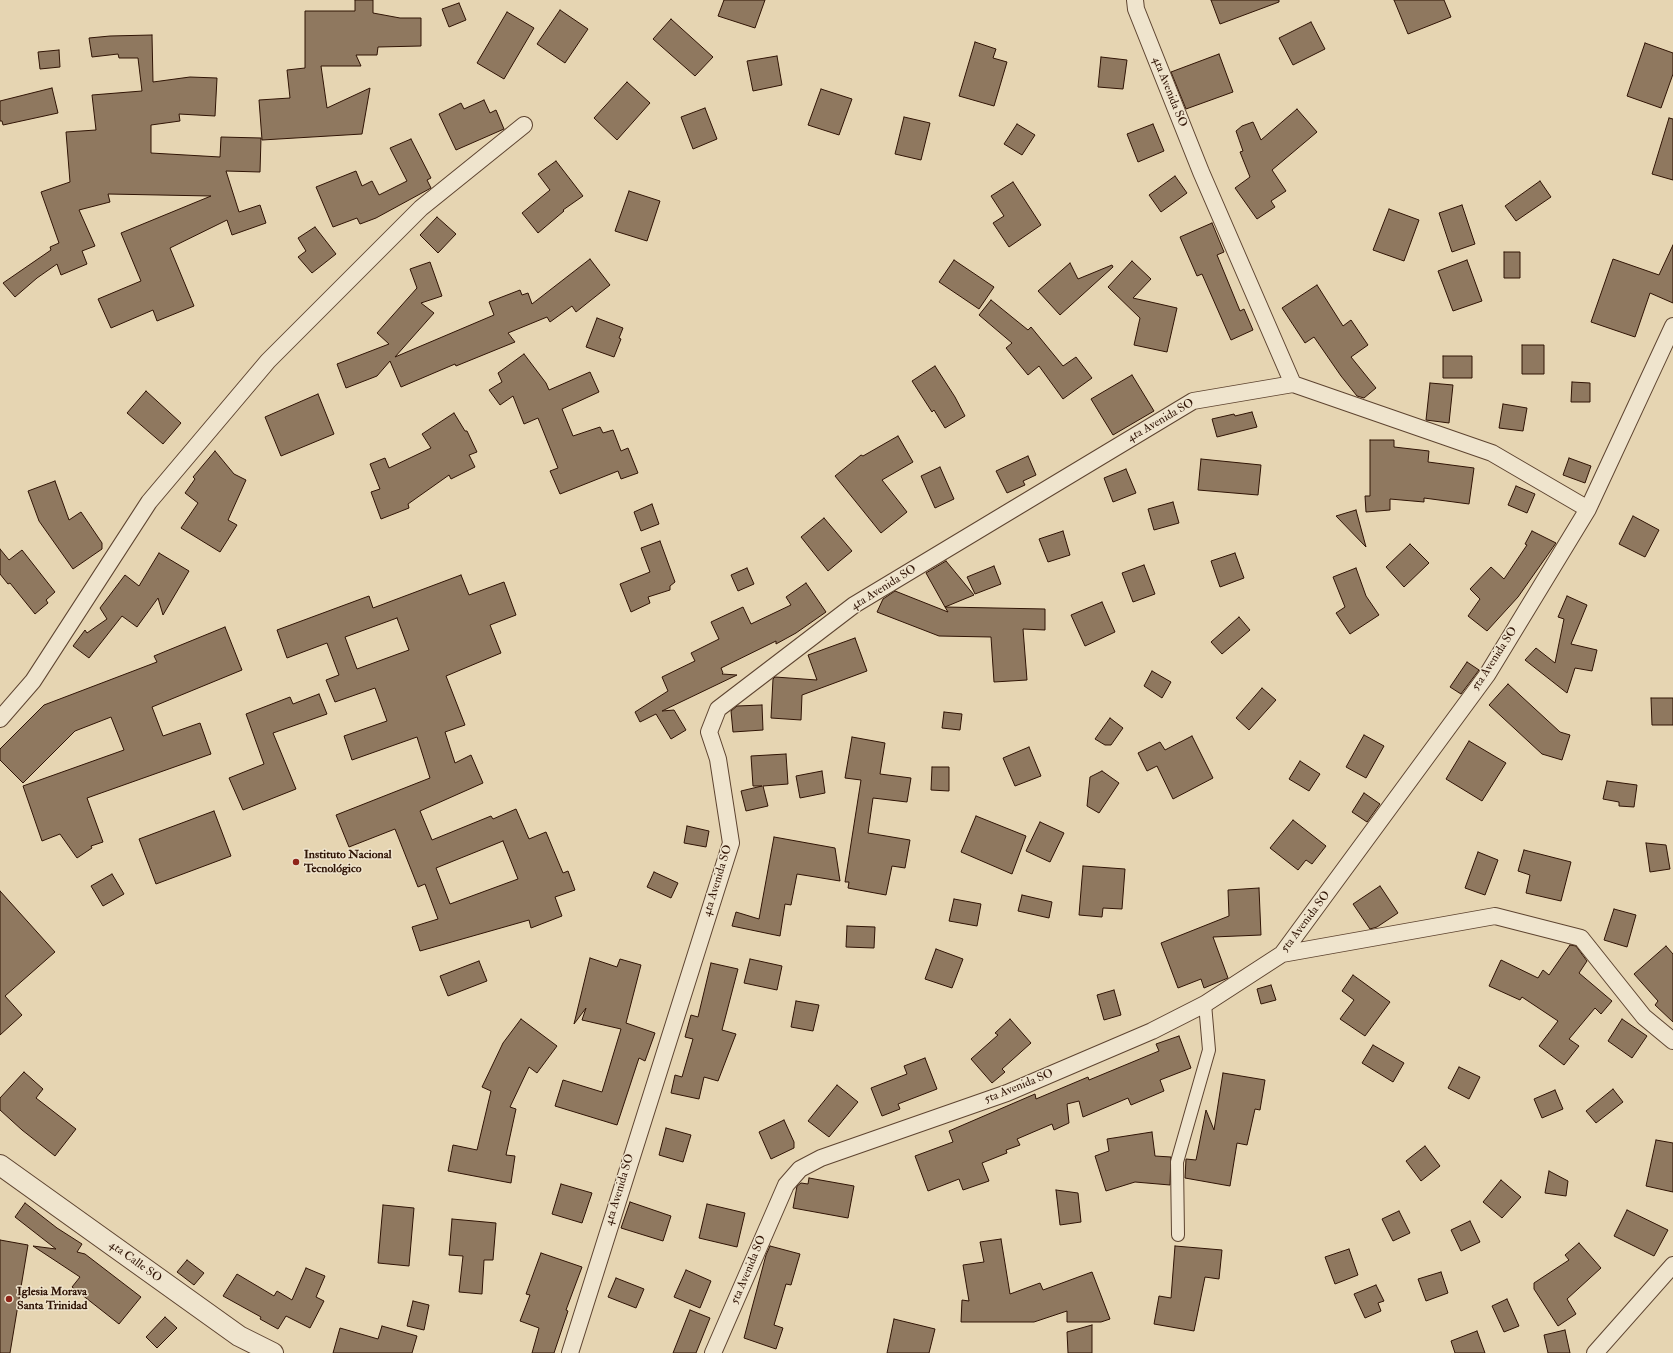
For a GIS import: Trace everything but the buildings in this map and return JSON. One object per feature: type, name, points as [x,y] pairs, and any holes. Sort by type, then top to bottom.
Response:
[{"type":"street","name":"4ta Avenida SO","points":[[570,1353],[731,843],[718,759],[709,732],[718,709],[854,605],[1193,401],[1293,384],[1201,172],[1136,9],[1135,0]]},
{"type":"street","points":[[0,719],[33,681],[149,502],[268,361],[421,208],[524,125]]},
{"type":"street","name":"5ta Avenida SO","points":[[713,1353],[786,1185],[800,1168],[821,1158],[1007,1093],[1152,1031],[1205,1004],[1282,954],[1487,675],[1588,509],[1671,335]]},
{"type":"street","points":[[1293,384],[1492,453],[1588,509]]},
{"type":"street","points":[[1282,954],[1495,916],[1581,938],[1644,1017],[1673,1041]]},
{"type":"street","points":[[1178,1235],[1177,1162],[1209,1050],[1205,1004]]},
{"type":"street","name":"4ta Calle SO","points":[[0,1165],[239,1336],[273,1353]]},
{"type":"street","points":[[1595,1353],[1673,1265]]},
{"type":"place","name":"Instituto Nacional Tecnológico","points":[[296,862]]},
{"type":"place","name":"Iglesia Morava Santa Trinidad","points":[[9,1299]]}]
